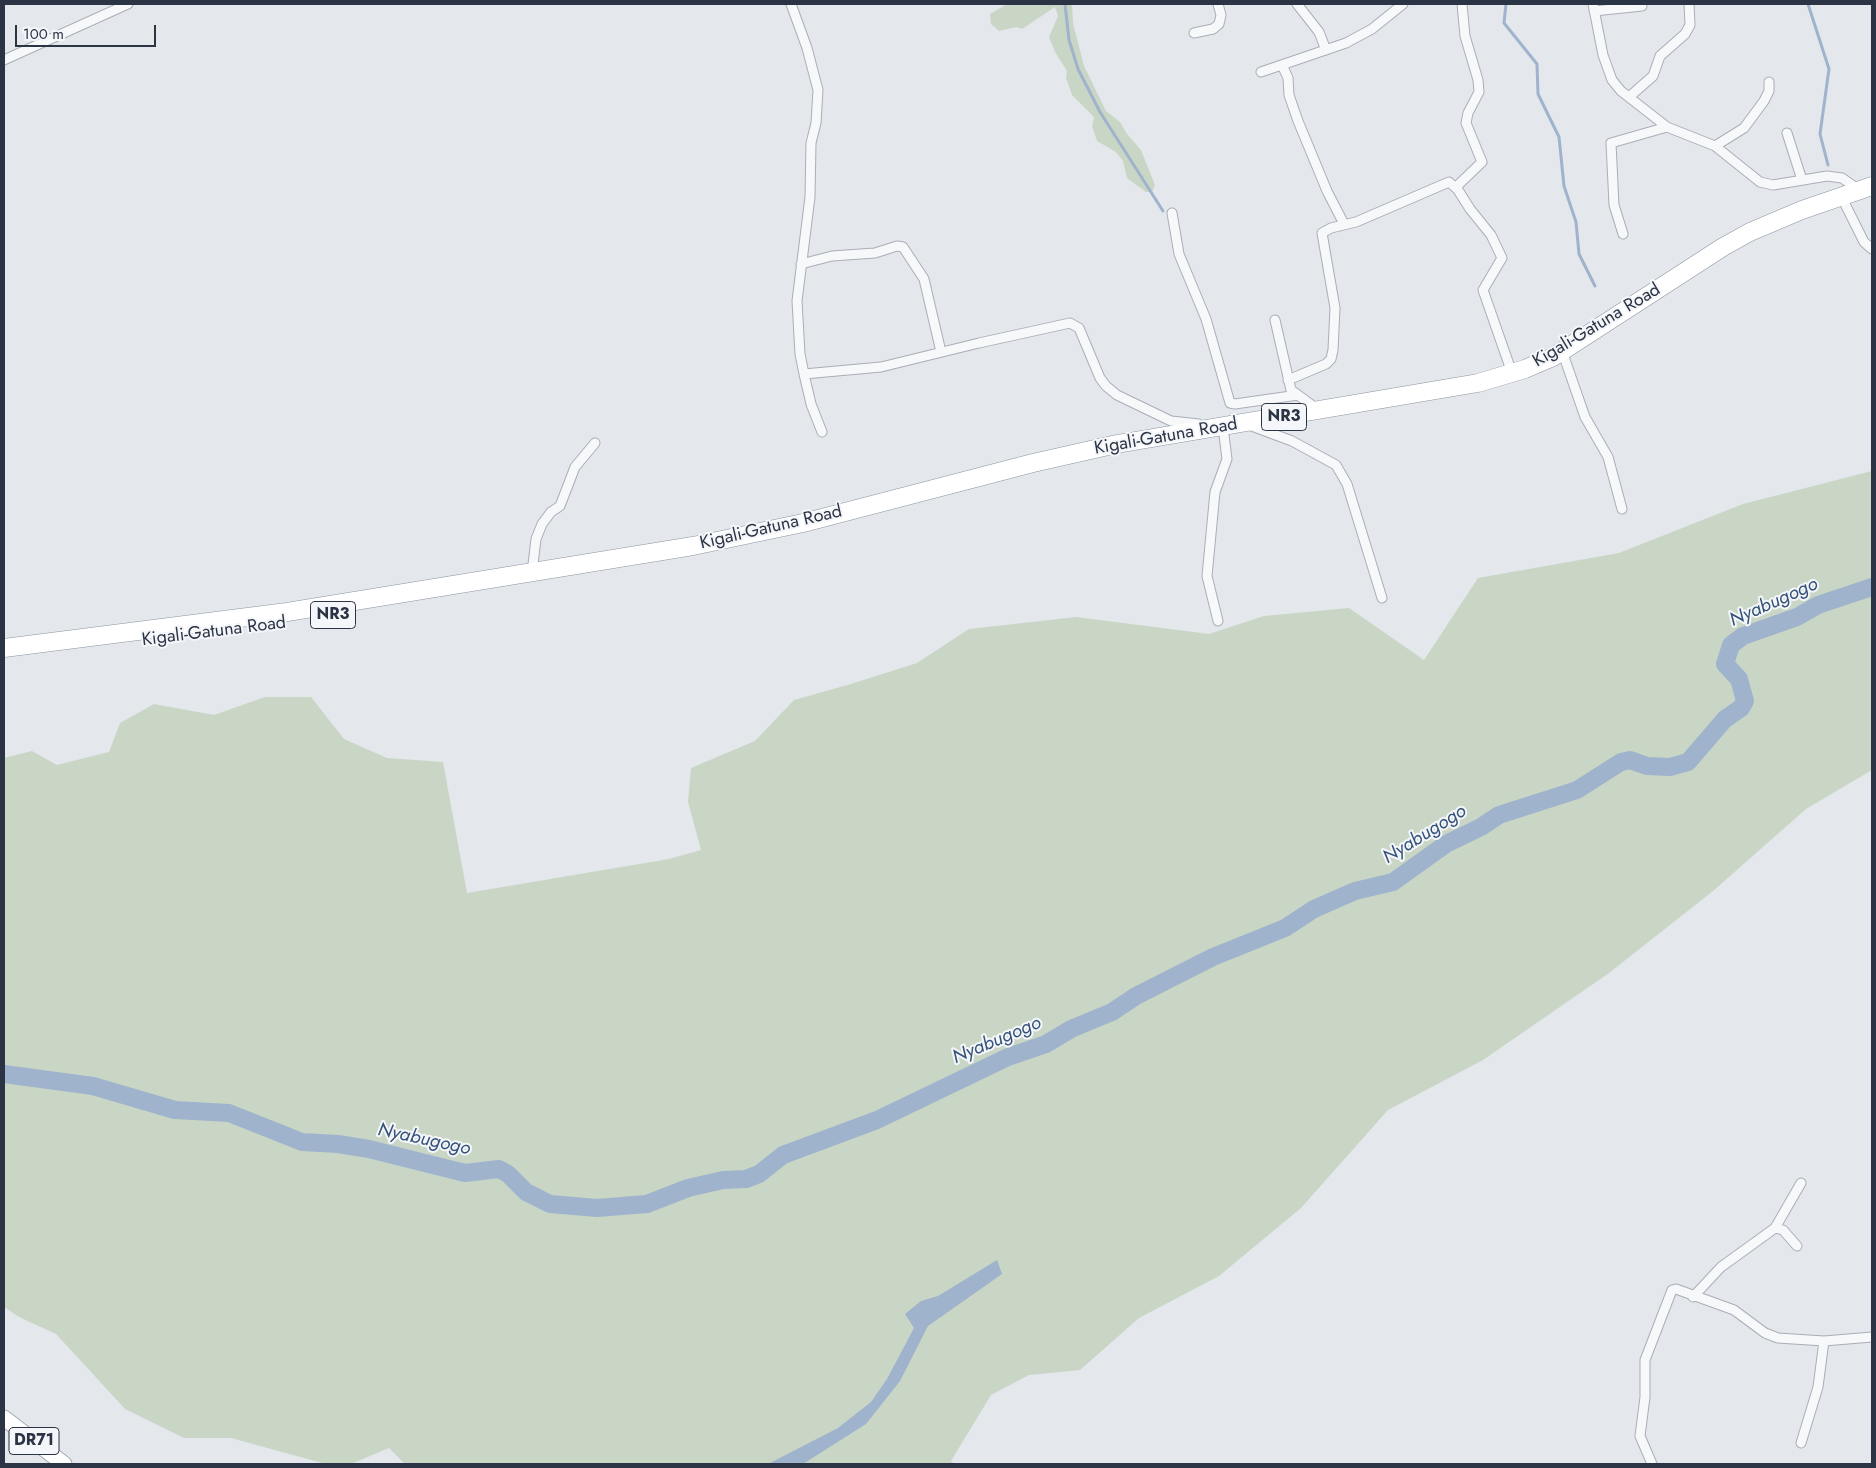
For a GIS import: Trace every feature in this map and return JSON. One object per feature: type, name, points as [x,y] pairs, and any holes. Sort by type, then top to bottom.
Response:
[{"type":"highway","name":"Kigali-Gatuna Road","points":[[4,648],[287,612],[658,552],[803,523],[1033,463],[1117,444],[1478,383],[1512,373],[1562,351],[1723,247],[1750,232],[1865,188]]},
{"type":"highway","name":"Kigali-Gatuna Road","points":[[4,657],[302,620],[493,589],[590,570],[658,552]]},
{"type":"main road","name":"DR71","points":[[4,1418],[64,1464]]},
{"type":"street","points":[[4,60],[128,4]]},
{"type":"street","points":[[791,4],[818,90],[816,123],[811,143],[810,198],[801,264],[798,328],[804,374],[811,404],[822,432]]},
{"type":"street","points":[[1194,33],[1213,30],[1219,24],[1221,15],[1218,4]]},
{"type":"street","points":[[1297,4],[1320,32],[1326,50]]},
{"type":"street","points":[[1261,72],[1346,43],[1372,29],[1403,4]]},
{"type":"street","points":[[1456,187],[1482,162],[1466,123],[1468,113],[1479,92],[1478,80],[1465,36],[1462,4]]},
{"type":"street","points":[[1629,97],[1652,76],[1660,56],[1685,34],[1690,25],[1689,4]]},
{"type":"street","points":[[1642,6],[1594,7],[1608,73],[1616,86],[1629,97],[1667,127],[1715,146],[1760,182],[1773,185],[1827,176],[1842,178],[1865,188]]},
{"type":"street","points":[[1282,65],[1288,78],[1289,95],[1298,121],[1327,191],[1344,224]]},
{"type":"street","points":[[1715,146],[1744,128],[1764,101],[1769,91],[1769,82]]},
{"type":"street","points":[[1624,234],[1614,205],[1611,143],[1667,127]]},
{"type":"street","points":[[1787,133],[1802,180]]},
{"type":"street","points":[[1288,380],[1326,364],[1331,359],[1335,308],[1322,233],[1365,218],[1448,182],[1456,187],[1491,236],[1502,258],[1483,290],[1512,373]]},
{"type":"street","points":[[1841,196],[1864,242],[1872,250]]},
{"type":"street","points":[[1172,213],[1179,254],[1206,319],[1230,403],[1235,404],[1298,395]]},
{"type":"street","points":[[801,264],[826,257],[875,253],[897,246],[903,247],[924,279],[941,352]]},
{"type":"street","points":[[1275,320],[1291,390],[1319,411]]},
{"type":"street","points":[[804,374],[881,367],[1070,323],[1075,324],[1100,378],[1117,395],[1171,422],[1223,427],[1228,459],[1215,492],[1207,576],[1218,621]]},
{"type":"street","points":[[1562,351],[1585,417],[1608,457],[1622,509]]},
{"type":"street","points":[[1244,423],[1292,441],[1336,465],[1347,484],[1382,598]]},
{"type":"street","points":[[532,573],[536,539],[542,524],[550,512],[560,506],[575,467],[595,443]]},
{"type":"street","points":[[1693,1297],[1721,1267],[1775,1228],[1801,1184]]},
{"type":"street","points":[[1775,1228],[1784,1230],[1797,1246]]},
{"type":"street","points":[[1652,1464],[1647,1457],[1640,1436],[1645,1397],[1645,1360],[1672,1290],[1676,1289],[1693,1297],[1734,1310],[1765,1333],[1778,1338],[1824,1341],[1872,1337]]},
{"type":"street","points":[[1801,1443],[1818,1387],[1824,1341]]},
{"type":"green space","points":[[1007,4],[1072,4],[1073,23],[1084,66],[1106,111],[1120,122],[1127,134],[1141,150],[1155,185],[1152,192],[1146,192],[1127,178],[1123,161],[1116,152],[1097,141],[1092,126],[1094,118],[1072,95],[1066,78],[1067,71],[1055,52],[1049,37],[1058,16],[1055,7],[1022,29],[1016,27],[999,31],[991,24],[990,14]]},
{"type":"green space","points":[[1872,471],[1872,770],[1806,809],[1713,891],[1609,973],[1483,1060],[1388,1110],[1301,1208],[1219,1276],[1139,1318],[1080,1370],[1029,1375],[991,1395],[951,1461],[954,1464],[405,1464],[389,1448],[351,1464],[326,1464],[231,1438],[184,1438],[125,1409],[56,1334],[19,1317],[4,1307],[4,758],[32,751],[57,765],[109,752],[120,723],[154,704],[214,715],[265,697],[311,697],[344,739],[387,758],[443,762],[467,893],[669,859],[701,850],[688,802],[691,768],[755,741],[794,700],[917,663],[969,629],[1076,617],[1209,634],[1264,616],[1349,608],[1424,660],[1478,578],[1619,553],[1743,504]]},
{"type":"water","points":[[997,1260],[1002,1274],[928,1326],[900,1381],[866,1424],[803,1464],[768,1464],[838,1428],[871,1402],[887,1379],[914,1328],[905,1314],[921,1301],[938,1296]]},
{"type":"waterway","points":[[1065,4],[1069,40],[1078,69],[1100,112],[1163,211]]},
{"type":"waterway","points":[[1506,4],[1504,23],[1537,64],[1538,94],[1559,137],[1564,186],[1576,222],[1579,254],[1595,286]]},
{"type":"waterway","points":[[1808,4],[1829,69],[1820,134],[1828,165]]},
{"type":"waterway","name":"Nyabugogo","points":[[4,1074],[93,1086],[175,1110],[229,1113],[302,1142],[338,1144],[369,1149],[465,1173],[499,1169],[508,1174],[526,1192],[550,1204],[597,1208],[647,1204],[688,1188],[723,1180],[746,1179],[759,1174],[783,1155],[877,1120],[1008,1057],[1046,1044],[1071,1029],[1112,1012],[1136,996],[1213,957],[1285,928],[1314,909],[1355,891],[1393,882],[1446,844],[1481,827],[1499,815],[1577,790],[1621,762],[1630,760],[1647,766],[1670,767],[1688,762],[1725,719],[1741,708],[1745,701],[1739,679],[1725,664],[1731,645],[1743,636],[1797,617],[1818,605],[1872,587]]}]
